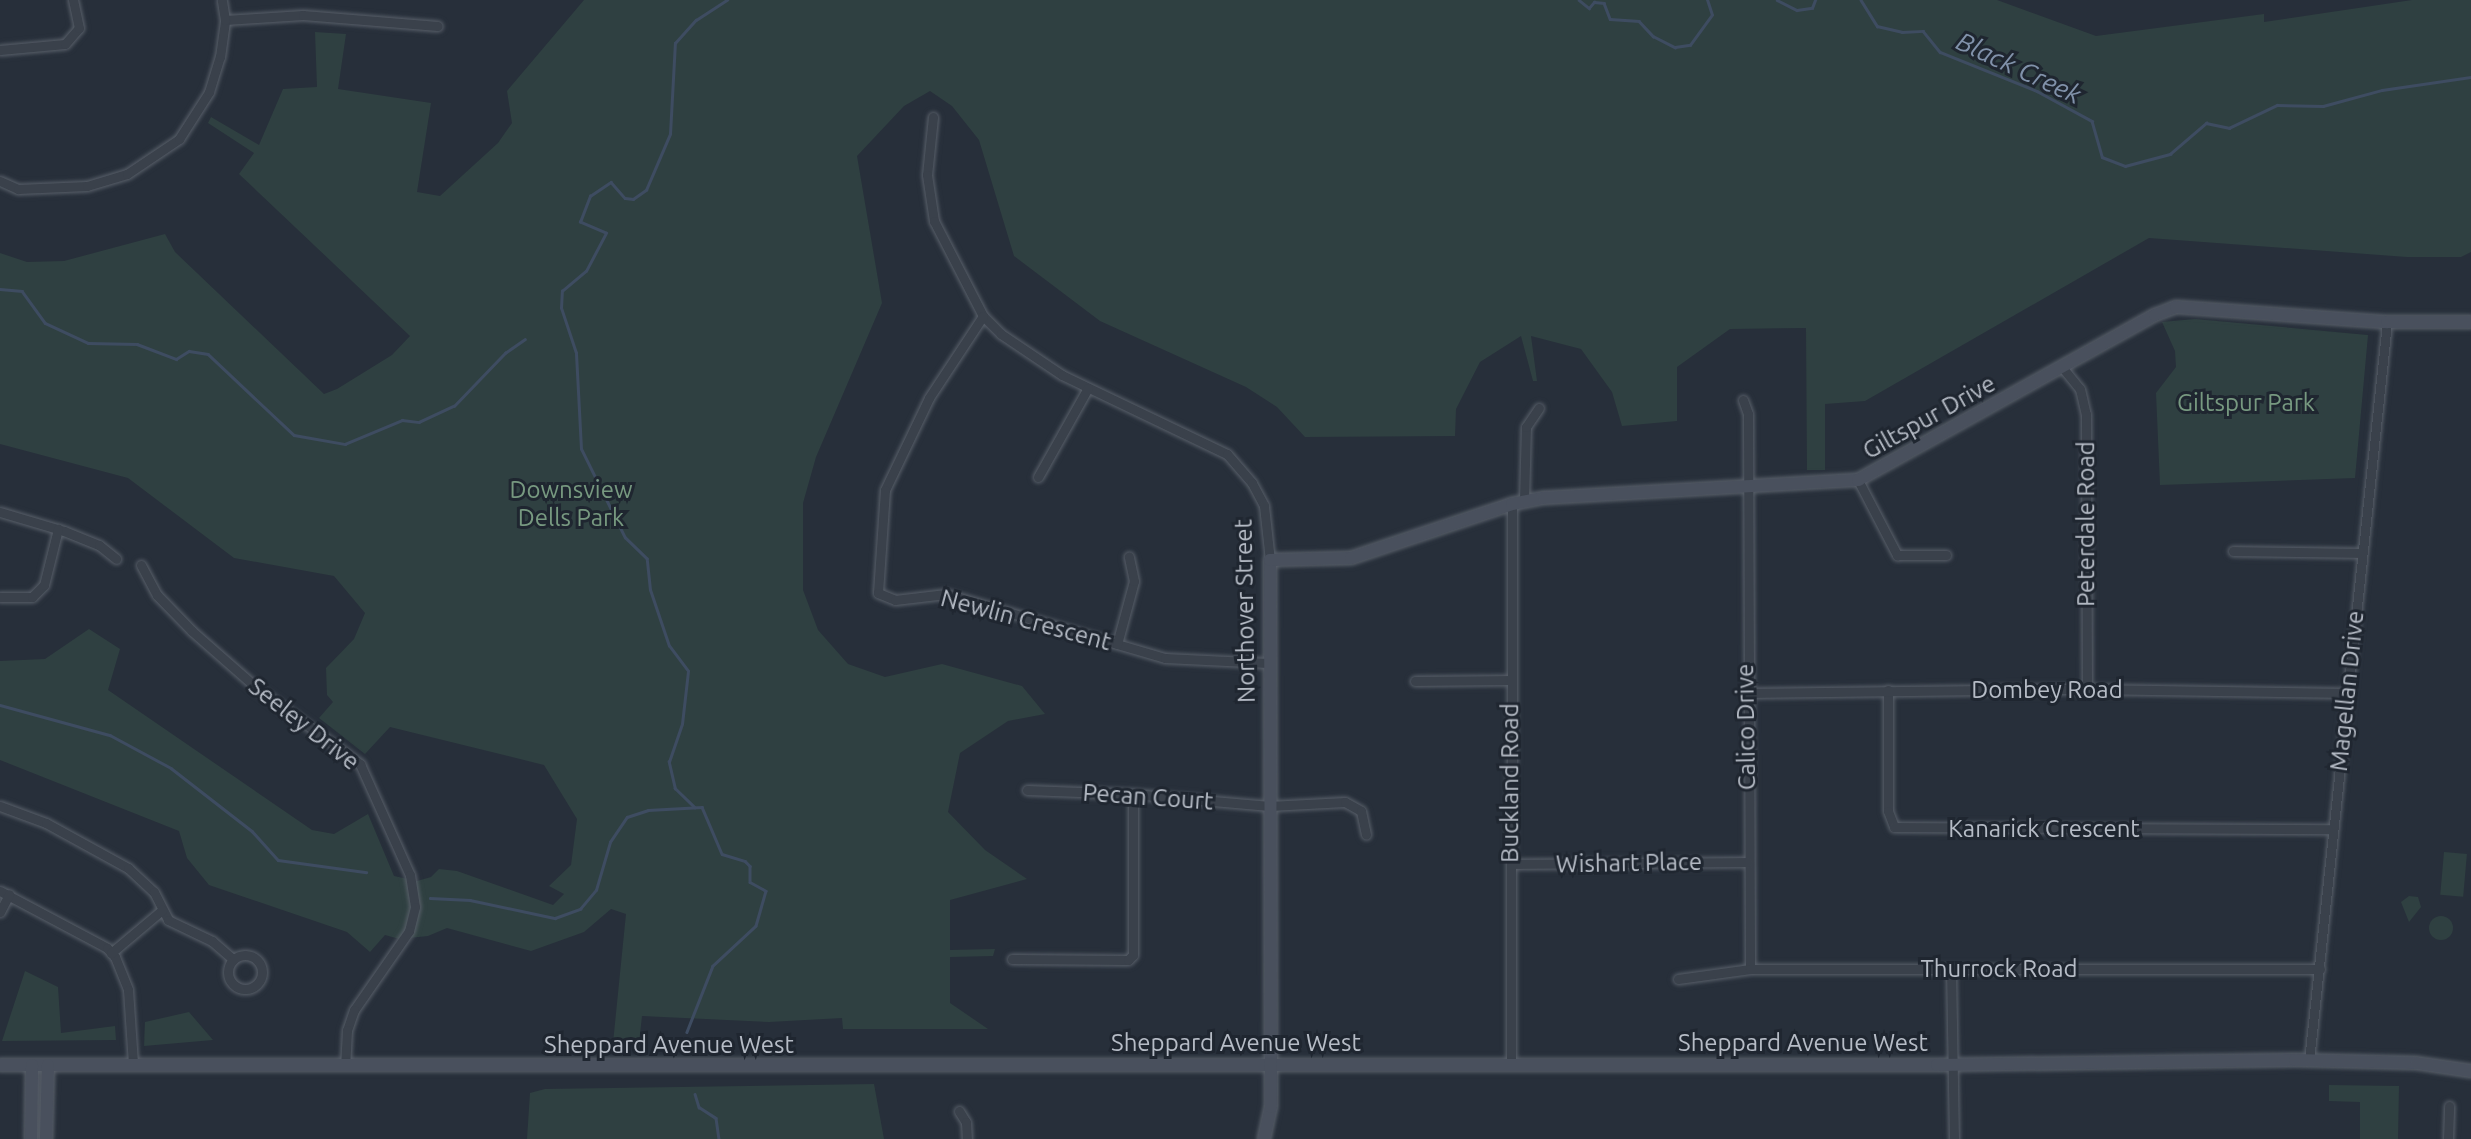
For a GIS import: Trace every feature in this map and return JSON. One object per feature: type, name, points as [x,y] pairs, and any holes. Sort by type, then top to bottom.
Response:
[{"type":"main road","name":"Giltspur Drive","points":[[1270,560],[1351,558],[1518,503],[1858,480],[2176,307],[2387,322],[2471,321]]},
{"type":"main road","name":"Northover Street","points":[[1264,1139],[1271,1107],[1268,663],[1270,560]]},
{"type":"main road","name":"Sheppard Avenue West","points":[[0,1065],[1951,1065],[2309,1061],[2416,1063],[2471,1071]]},
{"type":"main road","points":[[31,1139],[32,1065]]},
{"type":"main road","points":[[46,1139],[48,1065]]},
{"type":"street","points":[[0,50],[65,44],[79,28],[73,0]]},
{"type":"street","points":[[0,181],[19,189],[87,186],[127,174],[164,151],[190,125],[209,92],[225,20],[222,0]]},
{"type":"street","points":[[225,20],[303,15],[438,26]]},
{"type":"street","name":"Northover Street","points":[[933,117],[927,175],[934,220],[983,316],[1016,345],[1088,388],[1215,445],[1235,461],[1264,506],[1270,560]]},
{"type":"street","name":"Newlin Crescent","points":[[983,316],[929,398],[885,490],[878,593],[895,600],[946,594],[1165,658],[1268,663]]},
{"type":"street","name":"Magellan Drive","points":[[2309,1061],[2387,322]]},
{"type":"street","name":"Peterdale Road","points":[[2062,367],[2080,389],[2086,414],[2087,690]]},
{"type":"street","points":[[1038,477],[1088,388]]},
{"type":"street","name":"Calico Drive","points":[[1743,400],[1748,414],[1745,486],[1750,969]]},
{"type":"street","name":"Buckland Road","points":[[1511,1063],[1510,680],[1518,503],[1526,427],[1538,408]]},
{"type":"street","points":[[1858,480],[1897,555],[1946,555]]},
{"type":"street","points":[[0,512],[58,529],[99,545],[116,559]]},
{"type":"street","points":[[0,597],[32,597],[44,585],[58,529]]},
{"type":"street","points":[[2233,551],[2361,553]]},
{"type":"street","points":[[1117,644],[1135,581],[1129,557]]},
{"type":"street","name":"Seeley Drive","points":[[141,565],[167,607],[206,644],[258,689],[360,764],[410,875],[415,907],[409,931],[354,1010],[346,1030],[345,1063]]},
{"type":"street","points":[[1415,681],[1510,680]]},
{"type":"street","name":"Kanarick Crescent","points":[[1888,690],[1888,811],[1894,827],[2333,829]]},
{"type":"street","name":"Dombey Road","points":[[1746,693],[2087,690],[2347,693]]},
{"type":"street","name":"Pecan Court","points":[[1027,790],[1133,793],[1269,806],[1345,802],[1361,811],[1366,834]]},
{"type":"street","points":[[1012,959],[1128,960],[1133,955],[1133,793]]},
{"type":"street","points":[[0,806],[46,823],[128,868],[154,892],[168,920],[212,941],[233,958],[250,955],[261,965],[261,978],[252,989],[237,989],[228,979],[233,958]]},
{"type":"street","name":"Wishart Place","points":[[1511,864],[1748,862]]},
{"type":"street","points":[[0,912],[4,893],[111,953],[128,990],[133,1063]]},
{"type":"street","points":[[111,953],[162,911]]},
{"type":"street","name":"Thurrock Road","points":[[1678,979],[1750,969],[2320,968]]},
{"type":"street","points":[[1951,969],[1954,1139]]},
{"type":"street","points":[[2448,1139],[2449,1106]]},
{"type":"street","points":[[959,1111],[966,1122],[967,1139]]},
{"type":"green space","name":"Downsview Dells Park","points":[[584,0],[1997,0],[2096,36],[2264,14],[2264,22],[2412,0],[2471,0],[2471,252],[2461,257],[2407,257],[2149,238],[1865,401],[1825,404],[1825,470],[1807,470],[1806,328],[1730,329],[1677,367],[1677,421],[1622,426],[1612,392],[1581,349],[1531,336],[1537,381],[1533,381],[1521,336],[1480,362],[1456,409],[1455,436],[1305,437],[1277,407],[1246,387],[1100,321],[1014,256],[979,140],[952,106],[930,91],[904,106],[857,156],[882,303],[816,457],[803,503],[803,590],[818,630],[848,664],[885,677],[942,664],[1022,686],[1045,714],[1008,721],[960,753],[948,812],[985,850],[1027,879],[950,900],[950,950],[995,949],[993,956],[950,957],[950,1003],[988,1029],[843,1029],[842,1018],[769,1022],[642,1016],[639,1043],[613,1043],[626,914],[611,909],[584,932],[531,951],[447,928],[428,936],[399,939],[385,935],[370,952],[347,932],[209,885],[187,858],[179,831],[0,760],[0,661],[45,659],[89,629],[120,649],[108,690],[312,830],[334,834],[368,814],[394,876],[417,881],[431,877],[439,869],[457,871],[553,905],[564,894],[549,886],[571,865],[577,819],[544,765],[390,727],[365,754],[319,718],[333,702],[327,695],[326,668],[354,639],[365,613],[334,576],[234,558],[128,478],[0,444],[0,253],[27,262],[64,261],[165,234],[175,252],[324,394],[337,389],[392,355],[410,336],[239,174],[254,153],[208,123],[211,117],[259,145],[283,89],[317,87],[315,32],[346,34],[338,89],[431,103],[417,192],[440,196],[498,143],[512,123],[507,91]]},
{"type":"green space","name":"Giltspur Park","points":[[2195,319],[2368,335],[2355,478],[2160,485],[2156,393],[2176,367],[2175,351],[2162,322]]},
{"type":"green space","points":[[2444,852],[2467,854],[2463,897],[2440,895]]},
{"type":"green space","points":[[2409,896],[2418,897],[2421,907],[2409,922],[2401,902]]},
{"type":"green space","points":[[2441,916],[2449,920],[2453,928],[2449,936],[2441,940],[2433,936],[2429,928],[2433,920]]},
{"type":"green space","points":[[25,971],[58,987],[61,1033],[115,1026],[116,1040],[2,1041]]},
{"type":"green space","points":[[189,1012],[213,1040],[144,1046],[145,1022]]},
{"type":"green space","points":[[874,1084],[884,1139],[527,1139],[530,1093],[545,1089]]},
{"type":"green space","points":[[2329,1085],[2399,1086],[2398,1139],[2360,1139],[2360,1102],[2329,1101]]},
{"type":"waterway","name":"Black Creek","points":[[695,808],[675,789],[669,762],[682,724],[688,671],[669,646],[650,590],[647,559],[625,538],[581,449],[576,353],[561,308],[562,291],[586,271],[606,233],[580,222],[590,196],[611,182],[625,198],[633,199],[646,190],[670,134],[675,43],[696,20],[727,0]]},
{"type":"waterway","name":"Black Creek","points":[[1579,0],[1589,8],[1594,2],[1604,3],[1610,19],[1639,21],[1653,36],[1675,47],[1690,45],[1712,15],[1707,0]]},
{"type":"waterway","name":"Black Creek","points":[[1777,0],[1797,10],[1812,8],[1815,0]]},
{"type":"waterway","name":"Black Creek","points":[[1861,0],[1877,26],[1902,32],[1923,31],[1940,52],[2037,91],[2092,121],[2102,157],[2125,166],[2170,154],[2206,123],[2229,128],[2277,105],[2323,106],[2382,90],[2471,77]]},
{"type":"waterway","points":[[0,289],[22,291],[45,323],[88,343],[137,344],[176,359],[189,351],[208,354],[294,435],[345,444],[402,420],[419,422],[454,406],[505,353],[525,339]]},
{"type":"waterway","points":[[0,705],[110,735],[171,768],[252,831],[278,860],[366,872]]},
{"type":"waterway","points":[[430,898],[470,900],[555,918],[580,909],[596,890],[610,842],[627,817],[648,810],[702,807],[722,854],[745,861],[750,866],[750,882],[766,891],[756,926],[713,966],[687,1032]]},
{"type":"waterway","name":"Black Creek","points":[[695,1094],[699,1107],[716,1118],[719,1139]]}]
